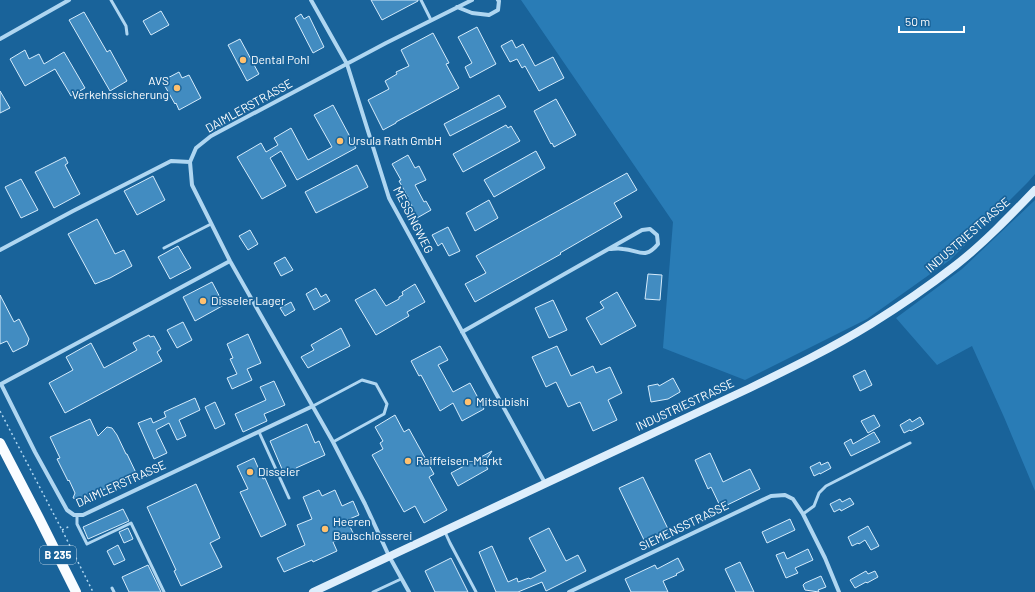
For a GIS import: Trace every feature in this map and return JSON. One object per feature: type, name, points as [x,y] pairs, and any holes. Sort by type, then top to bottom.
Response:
[{"type":"main road","name":"B 235","points":[[0,443],[76,592]]},
{"type":"street","points":[[0,39],[69,0]]},
{"type":"street","name":"MESSINGWEG","points":[[311,0],[347,64],[389,198],[545,483]]},
{"type":"street","points":[[347,64],[472,0]]},
{"type":"street","points":[[457,7],[472,13],[489,15],[498,10],[498,0]]},
{"type":"street","name":"DAIMLERSTRASSE","points":[[190,162],[196,148],[211,136],[347,64]]},
{"type":"street","points":[[0,250],[171,161],[190,162],[192,185],[211,224],[230,261],[333,442],[365,504],[389,556],[409,592]]},
{"type":"street","name":"INDUSTRIESTRASSE","points":[[313,592],[786,371],[835,345],[870,325],[915,296],[957,264],[1035,190]]},
{"type":"street","points":[[462,332],[642,230],[650,229],[657,236],[658,244],[652,251],[644,254],[623,249],[609,249]]},
{"type":"street","name":"DAIMLERSTRASSE","points":[[230,261],[0,384],[67,510],[75,515],[83,515],[313,406]]},
{"type":"street","name":"SIEMENSSTRASSE","points":[[569,592],[772,496],[785,495],[793,499],[803,514],[825,558],[839,592]]},
{"type":"lane","points":[[111,0],[126,26],[128,34]]},
{"type":"lane","points":[[421,0],[431,20]]},
{"type":"lane","points":[[164,248],[211,224]]},
{"type":"lane","points":[[313,406],[362,380],[376,384],[387,404],[384,414],[333,442]]},
{"type":"lane","points":[[259,432],[289,498]]},
{"type":"lane","points":[[803,514],[814,506],[819,493],[826,486],[910,443]]},
{"type":"lane","points":[[75,515],[77,524],[87,544],[131,523],[164,592]]},
{"type":"lane","points":[[444,530],[476,592]]},
{"type":"lane","points":[[373,592],[401,579]]},
{"type":"path","points":[[0,411],[93,592]]},
{"type":"path","points":[[62,530],[70,526],[75,515]]},
{"type":"shaded area","points":[[521,0],[1035,0],[1035,174],[950,260],[867,319],[745,380],[663,348],[673,222]]},
{"type":"shaded area","points":[[1035,200],[1035,491],[972,346],[937,365],[896,318],[962,269]]},
{"type":"building","points":[[371,0],[418,0],[418,1],[382,20]]},
{"type":"building","points":[[161,11],[169,25],[151,35],[143,21]]},
{"type":"building","points":[[84,12],[107,52],[110,50],[127,81],[110,91],[69,20]]},
{"type":"building","points":[[301,14],[304,19],[309,16],[324,47],[313,53],[295,18]]},
{"type":"building","points":[[477,27],[496,64],[470,78],[465,67],[472,63],[458,37]]},
{"type":"building","points":[[433,33],[449,63],[446,64],[459,88],[383,130],[368,100],[389,89],[385,81],[397,74],[396,72],[409,66],[401,50]]},
{"type":"building","name":"Dental Pohl","points":[[240,39],[259,74],[247,81],[228,45]]},
{"type":"building","points":[[512,40],[516,48],[523,44],[535,66],[553,57],[564,78],[539,91],[525,66],[522,68],[517,59],[510,62],[501,46]]},
{"type":"building","points":[[25,50],[29,59],[39,54],[44,64],[64,52],[85,88],[71,96],[55,69],[25,86],[10,59]]},
{"type":"building","name":"AVS Verkehrssicherung","points":[[179,72],[182,78],[189,75],[201,98],[179,110],[162,81]]},
{"type":"building","points":[[0,91],[10,108],[0,113]]},
{"type":"building","points":[[499,95],[506,107],[450,136],[444,124]]},
{"type":"building","points":[[556,99],[576,135],[554,147],[534,111]]},
{"type":"building","name":"Ursula Rath GmbH","points":[[333,105],[356,148],[297,180],[281,151],[270,158],[286,186],[262,199],[237,157],[261,143],[266,152],[278,145],[274,138],[291,128],[308,160],[332,147],[314,115]]},
{"type":"building","points":[[506,125],[508,128],[511,126],[520,141],[463,172],[453,154]]},
{"type":"building","points":[[536,151],[545,168],[494,197],[484,180]]},
{"type":"building","points":[[408,155],[415,168],[419,166],[426,180],[415,185],[424,202],[426,201],[431,210],[417,218],[399,181],[401,180],[392,164]]},
{"type":"building","points":[[65,157],[68,163],[65,165],[80,194],[54,208],[35,172]]},
{"type":"building","points":[[357,165],[368,187],[316,213],[305,192]]},
{"type":"building","points":[[627,173],[637,190],[614,203],[622,217],[560,253],[561,254],[475,302],[465,284],[486,273],[476,256]]},
{"type":"building","points":[[153,176],[165,200],[137,215],[124,191]]},
{"type":"building","points":[[21,179],[38,210],[21,218],[5,187]]},
{"type":"building","points":[[489,200],[498,218],[475,231],[466,213]]},
{"type":"building","points":[[97,219],[115,254],[124,250],[132,266],[95,284],[68,234]]},
{"type":"building","points":[[448,227],[460,251],[449,256],[442,243],[438,246],[432,235]]},
{"type":"building","points":[[250,230],[258,244],[248,250],[239,236]]},
{"type":"building","points":[[178,246],[191,268],[170,279],[158,257]]},
{"type":"building","points":[[285,257],[293,270],[281,276],[274,263]]},
{"type":"building","points":[[648,274],[662,275],[660,300],[645,299]]},
{"type":"building","name":"Disseler Lager","points":[[212,282],[224,305],[195,321],[183,297]]},
{"type":"building","points":[[415,284],[425,302],[407,312],[409,316],[376,335],[355,300],[375,289],[386,306],[399,299],[399,297],[403,295],[402,292]]},
{"type":"building","points":[[316,288],[321,297],[326,294],[330,301],[314,310],[306,294]]},
{"type":"building","points":[[617,292],[636,326],[601,345],[586,318],[604,308],[600,302]]},
{"type":"building","points":[[0,295],[14,322],[19,319],[29,339],[27,345],[13,352],[7,341],[0,344]]},
{"type":"building","points":[[553,300],[567,330],[549,338],[535,308]]},
{"type":"building","points":[[291,302],[295,310],[285,316],[280,308]]},
{"type":"building","points":[[183,322],[192,340],[177,348],[167,330]]},
{"type":"building","points":[[341,328],[350,346],[308,368],[301,357],[314,350],[311,345]]},
{"type":"building","points":[[248,334],[261,363],[247,369],[252,380],[232,389],[227,378],[237,374],[230,359],[233,358],[227,344]]},
{"type":"building","points":[[149,335],[150,337],[154,336],[161,349],[157,352],[162,361],[65,413],[49,383],[73,370],[66,357],[91,343],[104,368],[137,350],[133,343]]},
{"type":"building","points":[[440,346],[448,360],[438,365],[453,392],[470,383],[484,409],[462,421],[453,403],[440,411],[421,375],[419,376],[411,361]]},
{"type":"building","points":[[557,346],[571,376],[593,366],[596,373],[610,367],[622,393],[608,400],[617,420],[593,431],[580,402],[568,407],[556,382],[546,387],[532,357]]},
{"type":"building","points":[[865,370],[872,385],[860,391],[853,376]]},
{"type":"building","points":[[673,378],[680,392],[668,399],[651,402],[648,386],[658,384],[659,386]]},
{"type":"building","points":[[274,381],[285,405],[264,414],[267,421],[243,432],[235,414],[266,400],[260,387]]},
{"type":"building","points":[[195,398],[200,410],[179,420],[186,436],[177,440],[169,423],[156,430],[167,453],[154,459],[138,423],[151,418],[153,423],[166,417],[164,412]]},
{"type":"building","points":[[215,402],[225,424],[215,429],[205,407]]},
{"type":"building","name":"Raiffeisen-Markt","points":[[395,415],[404,432],[409,429],[434,474],[429,477],[447,510],[424,523],[415,506],[404,512],[372,455],[383,449],[380,443],[383,441],[375,427]]},
{"type":"building","points":[[874,415],[880,426],[868,433],[861,421]]},
{"type":"building","points":[[920,417],[924,424],[904,433],[900,425],[910,419],[912,422]]},
{"type":"building","points":[[90,419],[98,436],[107,427],[112,428],[137,475],[80,500],[73,498],[75,493],[57,459],[60,458],[50,437]]},
{"type":"building","points":[[307,424],[315,443],[319,441],[325,455],[296,468],[298,471],[285,476],[270,441]]},
{"type":"building","points":[[874,432],[880,442],[851,456],[844,443],[851,439],[853,444]]},
{"type":"building","points":[[492,451],[484,463],[488,469],[458,486],[451,473]]},
{"type":"building","points":[[710,453],[723,482],[750,469],[760,489],[721,508],[711,487],[708,489],[695,460]]},
{"type":"building","points":[[254,458],[263,479],[265,478],[286,525],[261,537],[240,492],[248,489],[237,466]]},
{"type":"building","points":[[820,462],[821,465],[828,462],[831,468],[814,476],[810,467]]},
{"type":"building","points":[[643,477],[669,531],[645,542],[619,488]]},
{"type":"building","points":[[196,484],[220,538],[210,543],[222,567],[181,586],[174,571],[176,570],[147,507]]},
{"type":"building","name":"Heeren Bauschlosserei","points":[[319,490],[322,496],[335,490],[342,506],[353,501],[359,515],[347,520],[353,533],[333,542],[337,551],[313,562],[312,560],[284,572],[277,558],[305,545],[297,525],[312,519],[303,497]]},
{"type":"building","points":[[850,498],[854,504],[841,511],[840,509],[834,512],[830,504],[840,499],[842,502]]},
{"type":"building","points":[[123,509],[129,521],[88,539],[83,527]]},
{"type":"building","points":[[790,519],[795,530],[767,543],[762,532]]},
{"type":"building","points":[[868,526],[879,546],[871,550],[865,540],[852,546],[848,537]]},
{"type":"building","points":[[128,528],[133,539],[124,543],[119,532]]},
{"type":"building","points":[[549,528],[566,561],[578,555],[586,571],[546,591],[542,582],[518,592],[496,592],[479,552],[492,546],[508,582],[517,578],[518,582],[529,578],[530,579],[546,571],[529,538]]},
{"type":"building","points":[[118,545],[125,560],[114,565],[107,551]]},
{"type":"building","points":[[808,549],[813,560],[795,568],[798,573],[786,578],[776,555],[784,552],[787,559]]},
{"type":"building","points":[[451,558],[468,592],[435,592],[425,571]]},
{"type":"building","points":[[678,558],[684,570],[663,581],[668,592],[631,592],[625,579],[655,565],[657,569]]},
{"type":"building","points":[[740,562],[754,592],[736,592],[725,569]]},
{"type":"building","points":[[148,565],[161,592],[129,592],[122,577]]},
{"type":"building","points":[[866,571],[868,574],[875,571],[878,577],[855,588],[850,580]]},
{"type":"building","points":[[821,576],[826,587],[818,590],[819,592],[805,590],[803,585],[805,583]]},
{"type":"place","name":"Dental Pohl","points":[[243,60]]},
{"type":"place","name":"AVS Verkehrssicherung","points":[[177,88]]},
{"type":"place","name":"Ursula Rath GmbH","points":[[340,141]]},
{"type":"place","name":"Disseler Lager","points":[[203,301]]},
{"type":"place","name":"Mitsubishi","points":[[468,402]]},
{"type":"place","name":"Raiffeisen-Markt","points":[[408,461]]},
{"type":"place","name":"Disseler","points":[[250,472]]},
{"type":"place","name":"Heeren Bauschlosserei","points":[[325,529]]}]
